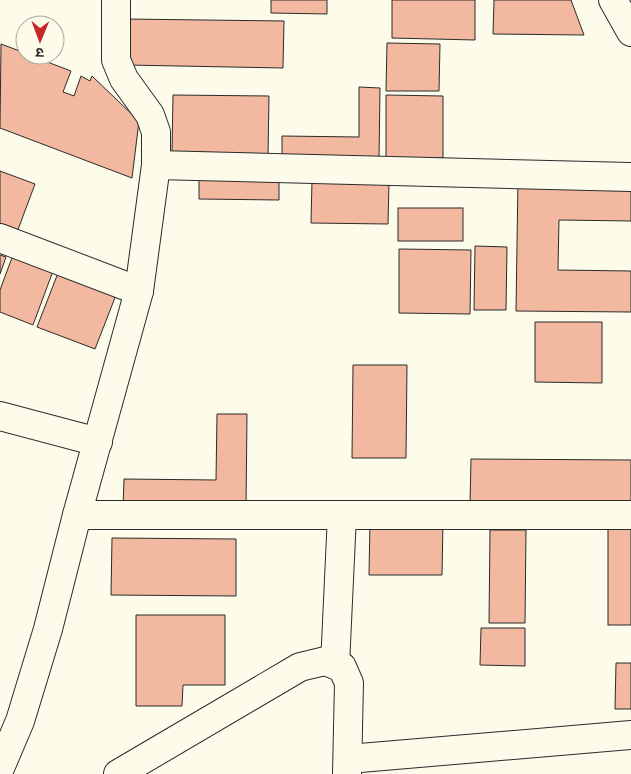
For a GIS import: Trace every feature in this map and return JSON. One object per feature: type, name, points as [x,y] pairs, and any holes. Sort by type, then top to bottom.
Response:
[{"type":"street","points":[[0,768],[10,717],[48,629],[77,514],[139,291],[156,165],[156,132],[150,115],[124,79],[116,60],[116,0]]},
{"type":"street","points":[[613,0],[631,32]]},
{"type":"street","points":[[156,165],[631,177]]},
{"type":"street","points":[[0,238],[139,291]]},
{"type":"street","points":[[0,416],[98,442]]},
{"type":"street","points":[[77,514],[631,515]]},
{"type":"street","points":[[335,665],[342,515]]},
{"type":"street","points":[[118,774],[300,667],[325,661],[342,668],[348,683],[348,767],[631,735]]},
{"type":"building","points":[[271,0],[327,0],[327,14],[271,13]]},
{"type":"building","points":[[392,0],[475,0],[475,40],[392,38]]},
{"type":"building","points":[[494,0],[571,0],[584,35],[493,34]]},
{"type":"building","points":[[126,19],[284,21],[283,68],[126,65]]},
{"type":"building","points":[[387,43],[440,44],[439,91],[386,91]]},
{"type":"building","points":[[1,44],[15,49],[15,65],[55,65],[71,71],[63,92],[74,96],[81,76],[90,81],[92,76],[139,121],[132,178],[0,128]]},
{"type":"building","points":[[359,87],[380,88],[379,160],[282,159],[282,136],[359,137]]},
{"type":"building","points":[[173,95],[269,96],[268,155],[172,154]]},
{"type":"building","points":[[386,95],[443,96],[443,158],[386,158]]},
{"type":"building","points":[[0,171],[35,184],[16,235],[0,229]]},
{"type":"building","points":[[199,176],[279,177],[279,200],[199,199]]},
{"type":"building","points":[[518,179],[631,180],[631,221],[559,220],[558,270],[631,271],[631,312],[516,311]]},
{"type":"building","points":[[312,180],[389,181],[388,224],[311,223]]},
{"type":"building","points":[[398,208],[463,208],[463,241],[398,241]]},
{"type":"building","points":[[475,246],[507,247],[506,310],[474,310]]},
{"type":"building","points":[[399,249],[471,250],[470,314],[399,313]]},
{"type":"building","points":[[0,255],[6,257],[0,274]]},
{"type":"building","points":[[13,255],[53,271],[33,325],[0,312],[0,290]]},
{"type":"building","points":[[58,273],[116,295],[95,349],[37,327]]},
{"type":"building","points":[[535,322],[602,322],[602,383],[535,382]]},
{"type":"building","points":[[353,365],[407,365],[406,458],[352,458]]},
{"type":"building","points":[[217,414],[247,414],[246,509],[123,508],[124,479],[216,480]]},
{"type":"building","points":[[471,459],[631,460],[631,505],[470,504]]},
{"type":"building","points":[[370,520],[443,521],[442,575],[369,575]]},
{"type":"building","points":[[608,529],[631,529],[631,625],[608,625]]},
{"type":"building","points":[[490,530],[526,530],[525,623],[489,623]]},
{"type":"building","points":[[112,538],[236,539],[236,596],[111,595]]},
{"type":"building","points":[[136,615],[225,615],[225,685],[183,685],[182,706],[136,706]]},
{"type":"building","points":[[481,628],[525,628],[525,666],[480,665]]},
{"type":"building","points":[[616,663],[631,663],[631,709],[615,709]]}]
